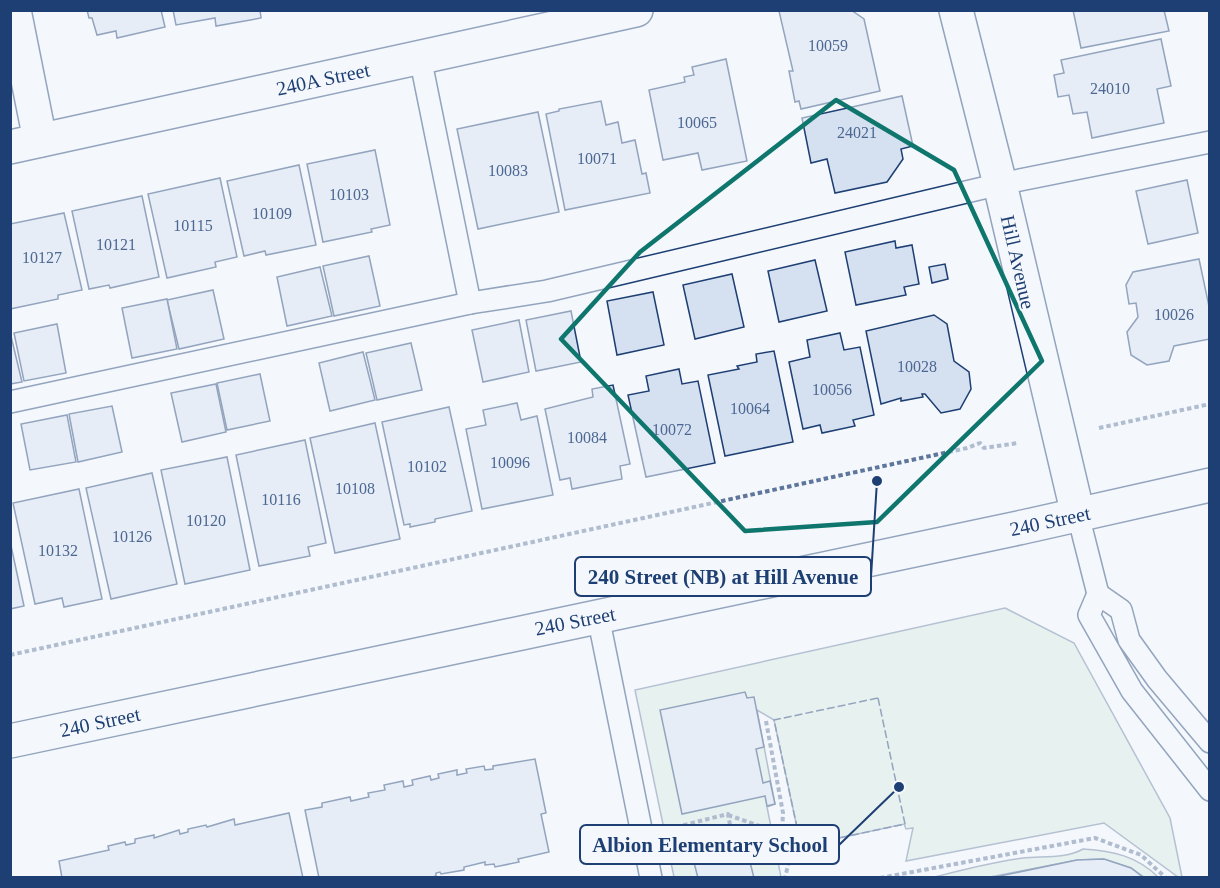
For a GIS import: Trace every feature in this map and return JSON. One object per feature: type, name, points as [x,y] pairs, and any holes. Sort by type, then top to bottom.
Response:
[{"type":"street","points":[[14,10],[26,144]]},
{"type":"street","name":"240A Street","points":[[26,144],[636,10]]},
{"type":"street","name":"Hill Avenue","points":[[956,10],[1000,184],[1078,515]]},
{"type":"street","name":"240 Street","points":[[10,741],[1078,515],[1209,485]]},
{"type":"lane","points":[[420,57],[470,303]]},
{"type":"lane","points":[[10,402],[470,303],[547,291],[1000,184],[1209,142]]},
{"type":"lane","points":[[1078,515],[1098,594],[1089,615],[1132,691],[1209,790]]},
{"type":"lane","points":[[1098,594],[1121,610],[1129,640],[1157,679],[1209,742]]},
{"type":"lane","points":[[598,616],[651,878]]},
{"type":"path","points":[[1143,418],[1209,404]]},
{"type":"path","points":[[10,655],[967,448],[980,443],[984,448]]},
{"type":"path","points":[[766,721],[783,813],[782,834],[789,861],[785,878]]},
{"type":"path","points":[[674,828],[728,814],[782,834]]},
{"type":"path","points":[[728,814],[730,825]]},
{"type":"path","points":[[880,878],[1095,838],[1141,855],[1166,878]]},
{"type":"highlighted area","points":[[836,100],[954,170],[1042,361],[877,522],[745,531],[561,339],[640,252]]},
{"type":"shaded area","points":[[1005,608],[1074,643],[1170,818],[1182,877],[1178,877],[1104,823],[906,861],[913,828],[906,829],[904,824],[801,846],[774,720],[757,710],[775,804],[767,807],[781,877],[674,877],[635,690]]},
{"type":"shaded area","points":[[1083,849],[1104,851],[1133,859],[1158,877],[1144,877],[1131,868],[1103,859],[1077,860],[990,877],[931,878],[1023,858],[1062,856]]},
{"type":"building","points":[[87,10],[161,10],[165,27],[117,38],[116,31],[97,35]]},
{"type":"building","points":[[173,10],[260,10],[261,18],[216,26],[215,18],[176,25]]},
{"type":"building","points":[[851,10],[864,19],[880,91],[801,109],[799,101],[795,102],[789,71],[793,71],[779,11]]},
{"type":"building","points":[[1073,10],[1164,10],[1169,31],[1081,48]]},
{"type":"building","points":[[1161,39],[1171,86],[1157,89],[1164,123],[1092,138],[1087,112],[1073,114],[1069,95],[1058,97],[1054,75],[1064,73],[1061,60]]},
{"type":"building","points":[[726,59],[747,161],[702,170],[698,153],[663,160],[649,90],[685,82],[684,77],[694,75],[692,67]]},
{"type":"building","points":[[902,96],[913,146],[901,149],[903,159],[887,182],[835,193],[827,159],[811,163],[802,118]]},
{"type":"building","points":[[601,101],[606,125],[618,122],[622,143],[635,140],[642,174],[646,173],[650,193],[565,210],[546,114],[559,111],[559,109]]},
{"type":"building","points":[[538,112],[559,212],[478,229],[457,129]]},
{"type":"building","points":[[375,150],[390,225],[371,229],[372,232],[323,242],[307,164]]},
{"type":"building","points":[[299,165],[316,245],[266,255],[265,251],[244,256],[227,181]]},
{"type":"building","points":[[220,178],[237,257],[215,262],[216,267],[167,278],[148,194]]},
{"type":"building","points":[[1187,180],[1198,233],[1148,244],[1136,191]]},
{"type":"building","points":[[142,196],[159,277],[110,288],[109,285],[89,289],[72,211]]},
{"type":"building","points":[[64,213],[82,290],[58,295],[58,299],[10,309],[10,224]]},
{"type":"building","points":[[895,241],[896,248],[912,245],[919,284],[904,287],[906,295],[856,305],[845,252]]},
{"type":"building","points":[[369,256],[380,306],[334,316],[323,266]]},
{"type":"building","points":[[1199,259],[1210,311],[1210,339],[1174,346],[1169,361],[1147,365],[1131,355],[1127,332],[1138,317],[1136,303],[1129,304],[1126,285],[1133,272]]},
{"type":"building","points":[[815,260],[827,311],[779,322],[768,271]]},
{"type":"building","points":[[945,264],[948,279],[932,283],[929,267]]},
{"type":"building","points":[[320,267],[332,316],[287,326],[277,277]]},
{"type":"building","points":[[732,274],[744,327],[695,339],[683,285]]},
{"type":"building","points":[[213,290],[224,339],[179,349],[167,300]]},
{"type":"building","points":[[653,292],[664,345],[617,355],[607,301]]},
{"type":"building","points":[[167,299],[177,349],[132,358],[122,308]]},
{"type":"building","points":[[571,311],[581,362],[536,371],[526,320]]},
{"type":"building","points":[[934,315],[947,324],[954,361],[969,372],[971,389],[960,409],[941,413],[925,394],[922,394],[923,397],[901,401],[901,398],[881,404],[866,331]]},
{"type":"building","points":[[519,320],[529,372],[483,382],[472,330]]},
{"type":"building","points":[[57,324],[66,373],[24,381],[14,333]]},
{"type":"building","points":[[10,332],[22,382],[10,384]]},
{"type":"building","points":[[840,333],[844,350],[860,347],[874,415],[853,420],[855,426],[822,433],[820,425],[803,429],[789,362],[810,357],[807,340]]},
{"type":"building","points":[[411,343],[422,390],[377,400],[366,353]]},
{"type":"building","points":[[774,351],[793,442],[725,456],[708,375],[739,369],[737,366],[757,362],[756,354]]},
{"type":"building","points":[[363,352],[375,400],[330,411],[319,363]]},
{"type":"building","points":[[679,369],[682,384],[698,381],[715,463],[646,477],[628,395],[649,391],[646,376]]},
{"type":"building","points":[[260,374],[270,421],[227,430],[217,383]]},
{"type":"building","points":[[216,384],[226,432],[182,442],[171,393]]},
{"type":"building","points":[[613,385],[630,464],[620,466],[622,479],[572,489],[570,478],[560,480],[545,409],[593,397],[592,389]]},
{"type":"building","points":[[517,403],[521,420],[537,416],[553,495],[482,509],[466,429],[486,425],[483,410]]},
{"type":"building","points":[[112,406],[122,452],[78,462],[69,414]]},
{"type":"building","points":[[449,407],[472,511],[435,519],[435,522],[410,527],[410,524],[404,525],[382,422]]},
{"type":"building","points":[[67,415],[76,462],[30,470],[21,424]]},
{"type":"building","points":[[375,423],[400,539],[335,553],[310,438]]},
{"type":"building","points":[[305,440],[326,543],[308,547],[310,556],[259,566],[236,455]]},
{"type":"building","points":[[227,457],[250,570],[185,584],[161,470]]},
{"type":"building","points":[[152,473],[177,584],[111,599],[86,488]]},
{"type":"building","points":[[79,489],[102,599],[64,607],[62,598],[35,604],[13,503]]},
{"type":"building","points":[[10,541],[24,606],[10,609]]},
{"type":"building","points":[[745,692],[747,698],[754,697],[764,747],[756,749],[763,783],[770,781],[775,804],[767,806],[765,796],[682,814],[660,710]]},
{"type":"building","points":[[535,759],[546,813],[541,814],[549,852],[495,867],[494,864],[485,865],[485,862],[464,867],[464,870],[436,873],[436,876],[429,878],[319,878],[305,810],[322,807],[322,803],[350,797],[351,801],[369,797],[368,793],[385,790],[384,785],[403,781],[404,787],[413,785],[412,780],[430,776],[431,780],[439,778],[438,774],[457,770],[457,775],[467,773],[466,769],[484,766],[485,770],[493,769],[493,766]]},
{"type":"building","points":[[289,813],[303,878],[62,878],[59,861],[109,850],[108,846],[125,842],[126,845],[135,843],[135,839],[154,835],[154,838],[179,830],[180,834],[188,832],[188,829],[206,825],[207,827],[234,819],[235,825]]},
{"type":"building","points":[[744,838],[754,878],[698,878],[691,851]]},
{"type":"building","points":[[1104,859],[1131,868],[1144,878],[990,878],[1077,860]]},
{"type":"fence","points":[[878,698],[905,824],[801,846],[774,720],[878,698]]},
{"type":"place","name":"240 Street (NB) at Hill Avenue","points":[[877,481]]},
{"type":"place","name":"Albion Elementary School","points":[[899,787]]}]
